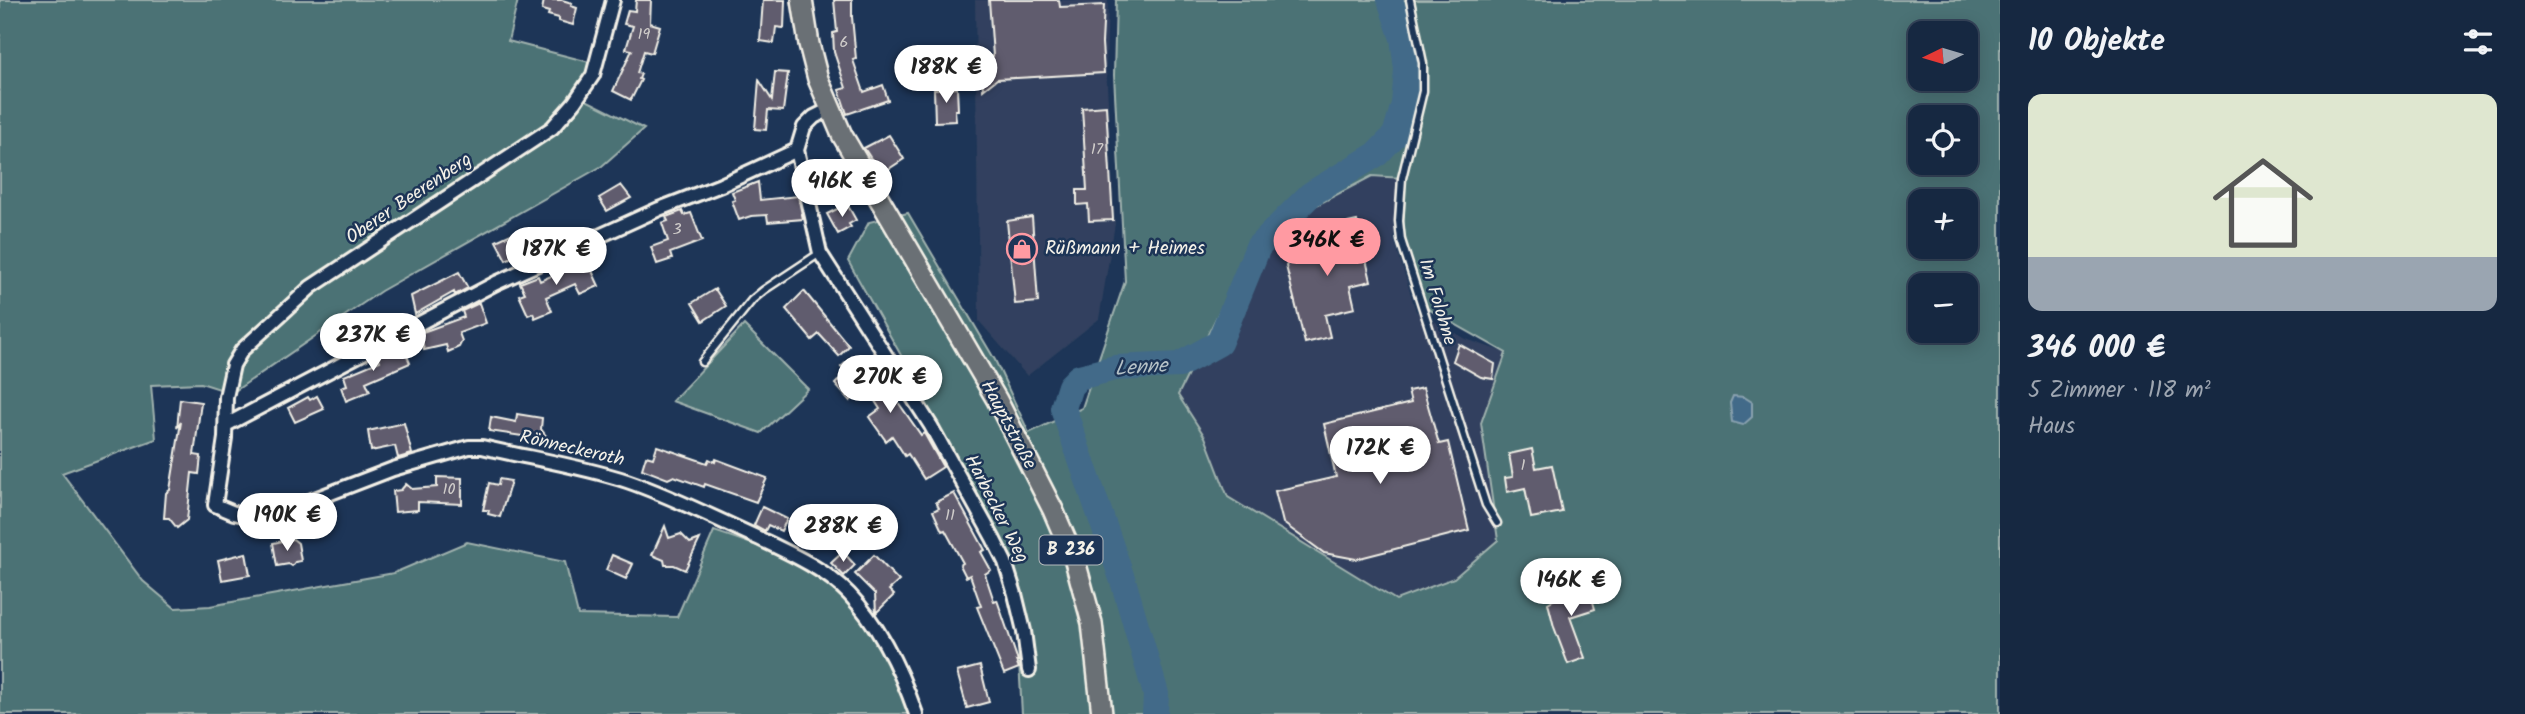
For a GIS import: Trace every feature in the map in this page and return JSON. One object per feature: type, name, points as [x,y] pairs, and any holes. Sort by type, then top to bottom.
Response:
[{"type":"main road","name":"Hauptstraße","points":[[802,0],[818,79],[842,135],[997,400],[1053,510],[1075,561],[1092,623],[1102,714]]},
{"type":"street","name":"Oberer Beerenberg","points":[[226,425],[226,397],[230,377],[237,356],[242,350],[311,287],[551,128],[574,103],[593,75],[613,0]]},
{"type":"street","points":[[226,425],[496,283],[797,150],[804,127],[814,117],[830,109]]},
{"type":"street","name":"Harbecker Weg","points":[[797,150],[820,253],[931,426],[1004,562],[1024,631],[1029,670]]},
{"type":"street","name":"Rönneckeroth","points":[[226,425],[215,505],[250,516],[289,511],[393,469],[469,447],[482,447],[624,480],[664,495],[795,556],[838,583],[869,618],[885,642],[916,714]]},
{"type":"lane","name":"Im Folohne","points":[[1410,0],[1423,63],[1423,92],[1402,178],[1399,221],[1401,240],[1486,505],[1497,523]]},
{"type":"lane","points":[[702,362],[764,290],[820,253]]},
{"type":"shaded area","points":[[975,0],[1108,0],[1106,68],[1115,224],[1099,319],[1027,376],[979,321]]},
{"type":"shaded area","points":[[1372,176],[1402,178],[1394,239],[1416,311],[1466,339],[1506,353],[1481,423],[1498,540],[1454,578],[1396,600],[1228,497],[1205,437],[1178,395],[1256,237]]},
{"type":"shaded area","points":[[1733,396],[1744,397],[1752,402],[1752,417],[1743,425],[1732,422],[1730,403]]},
{"type":"green space","points":[[0,0],[518,0],[508,41],[593,63],[582,98],[644,129],[602,166],[381,291],[232,393],[201,383],[151,385],[156,439],[62,473],[143,581],[175,608],[210,606],[394,573],[467,542],[565,562],[578,615],[677,617],[714,531],[804,566],[836,585],[848,596],[886,652],[910,714],[0,714]]},
{"type":"green space","points":[[1116,0],[2000,0],[2000,714],[1022,714],[1018,644],[1005,562],[916,382],[848,261],[869,222],[908,213],[995,360],[1029,433],[1082,408],[1125,281],[1114,75]],"holes":[[[1407,138],[1403,235],[1423,306],[1506,353],[1481,423],[1498,540],[1454,578],[1396,600],[1228,497],[1205,437],[1178,395],[1256,237],[1372,176],[1402,178]]]},
{"type":"green space","points":[[744,325],[808,389],[761,433],[672,401]]},
{"type":"building","points":[[544,0],[572,3],[571,6],[577,8],[573,25],[559,21],[559,18],[542,10]]},
{"type":"building","points":[[636,0],[651,0],[650,23],[660,26],[652,53],[644,51],[637,73],[641,74],[641,80],[631,100],[613,91],[632,50],[626,49],[633,26],[624,24],[628,10],[635,11]]},
{"type":"building","points":[[763,0],[785,0],[784,28],[776,27],[774,43],[760,41]]},
{"type":"building","points":[[834,0],[852,0],[856,59],[853,60],[864,92],[883,85],[888,100],[847,114],[839,90],[846,88],[834,52],[833,33],[837,32]]},
{"type":"building","points":[[989,0],[1059,0],[1060,7],[1104,5],[1104,73],[997,79],[983,90],[981,57],[993,56]]},
{"type":"building","points":[[775,72],[788,73],[783,111],[768,110],[766,130],[755,129],[759,80],[772,100]]},
{"type":"building","points":[[957,88],[956,121],[935,122],[934,89]]},
{"type":"building","points":[[1106,106],[1113,220],[1089,221],[1088,204],[1077,205],[1077,190],[1087,190],[1082,108]]},
{"type":"building","points":[[889,135],[904,159],[881,174],[864,148]]},
{"type":"building","points":[[758,182],[760,200],[798,196],[803,219],[768,222],[767,215],[739,220],[732,201],[735,200],[732,192]]},
{"type":"building","points":[[621,185],[631,198],[607,211],[599,198]]},
{"type":"building","points":[[847,204],[856,220],[849,224],[851,227],[838,234],[827,214]]},
{"type":"building","points":[[682,211],[684,215],[691,213],[702,241],[670,253],[672,259],[657,264],[651,247],[668,241],[662,223],[668,221],[666,217]]},
{"type":"building","name":"Rüßmann + Heimes","points":[[1032,217],[1038,302],[1015,304],[1007,221]]},
{"type":"building","points":[[1357,221],[1371,281],[1350,286],[1355,308],[1325,315],[1330,337],[1305,343],[1286,266],[1297,252],[1325,245],[1321,229]]},
{"type":"building","points":[[520,230],[529,249],[506,260],[496,241]]},
{"type":"building","points":[[587,260],[599,286],[580,294],[575,284],[546,297],[552,311],[535,318],[533,313],[528,315],[519,295],[525,293],[520,283],[538,276],[540,281]]},
{"type":"building","points":[[459,272],[468,288],[455,295],[454,292],[415,314],[411,296]]},
{"type":"building","points":[[715,289],[726,306],[703,321],[692,303]]},
{"type":"building","points":[[804,291],[849,346],[839,356],[819,334],[812,340],[786,309]]},
{"type":"building","points":[[479,303],[486,323],[459,333],[462,341],[459,347],[448,352],[446,345],[424,350],[420,333],[464,317],[462,311]]},
{"type":"building","points":[[1459,344],[1495,364],[1493,379],[1481,377],[1453,361]]},
{"type":"building","points":[[395,348],[398,354],[405,351],[410,363],[366,382],[370,391],[346,401],[341,387],[347,385],[344,376],[380,361],[378,355]]},
{"type":"building","points":[[853,356],[864,369],[868,365],[877,376],[885,371],[896,388],[891,392],[921,435],[924,433],[943,467],[924,479],[908,454],[905,456],[892,436],[886,441],[869,417],[880,409],[866,387],[850,401],[835,384],[846,373],[841,367]]},
{"type":"building","points":[[1423,388],[1439,444],[1448,442],[1469,530],[1356,559],[1324,553],[1283,523],[1275,491],[1336,477],[1324,424],[1411,403],[1408,391]]},
{"type":"building","points":[[317,396],[324,409],[295,422],[288,408],[308,397],[310,400]]},
{"type":"building","points":[[180,399],[201,402],[194,455],[201,456],[199,474],[192,473],[187,520],[177,528],[169,518],[164,518],[166,493],[170,490],[181,422],[177,428]]},
{"type":"building","points":[[517,414],[542,418],[541,429],[549,440],[489,431],[491,417],[516,422]]},
{"type":"building","points":[[404,423],[412,454],[398,458],[395,446],[371,451],[368,431]]},
{"type":"building","points":[[657,446],[707,463],[709,459],[715,462],[716,459],[767,478],[756,502],[705,484],[704,487],[674,476],[668,479],[642,469],[646,456],[653,458]]},
{"type":"building","points":[[1532,449],[1536,468],[1552,465],[1562,512],[1531,518],[1525,488],[1507,492],[1505,478],[1513,477],[1509,454]]},
{"type":"building","points":[[437,477],[462,478],[462,504],[418,502],[418,510],[395,512],[393,491],[401,490],[406,484],[412,489],[437,487]]},
{"type":"building","points":[[499,479],[511,481],[500,517],[488,514],[489,510],[483,510],[489,483],[498,485]]},
{"type":"building","points":[[954,493],[985,550],[981,552],[991,570],[985,574],[1018,661],[1019,668],[1004,674],[977,607],[981,606],[970,575],[966,577],[960,565],[963,563],[945,530],[942,531],[933,511],[939,508],[936,502]]},
{"type":"building","points":[[762,507],[787,519],[781,531],[768,525],[765,531],[754,525]]},
{"type":"building","points":[[665,526],[669,538],[681,534],[690,543],[700,539],[685,570],[674,565],[665,565],[664,560],[652,555]]},
{"type":"building","points":[[293,539],[298,543],[301,561],[292,566],[277,566],[273,543]]},
{"type":"building","points":[[843,552],[855,565],[844,576],[831,563]]},
{"type":"building","points":[[246,553],[250,575],[222,580],[218,560]]},
{"type":"building","points":[[612,555],[633,564],[626,579],[606,570]]},
{"type":"building","points":[[874,555],[899,581],[889,590],[894,595],[876,613],[875,594],[855,574]]},
{"type":"building","points":[[1587,580],[1595,609],[1570,617],[1585,658],[1568,664],[1548,603],[1575,587],[1574,584]]},
{"type":"building","points":[[980,666],[989,702],[967,708],[957,672]]},
{"type":"waterway","name":"Lenne","points":[[1155,714],[1156,694],[1124,584],[1063,408],[1070,386],[1079,377],[1115,368],[1179,365],[1219,343],[1258,247],[1311,194],[1377,154],[1395,135],[1404,104],[1407,70],[1403,38],[1390,0]]},
{"type":"place","name":"Rüßmann + Heimes","points":[[1022,249]]}]
